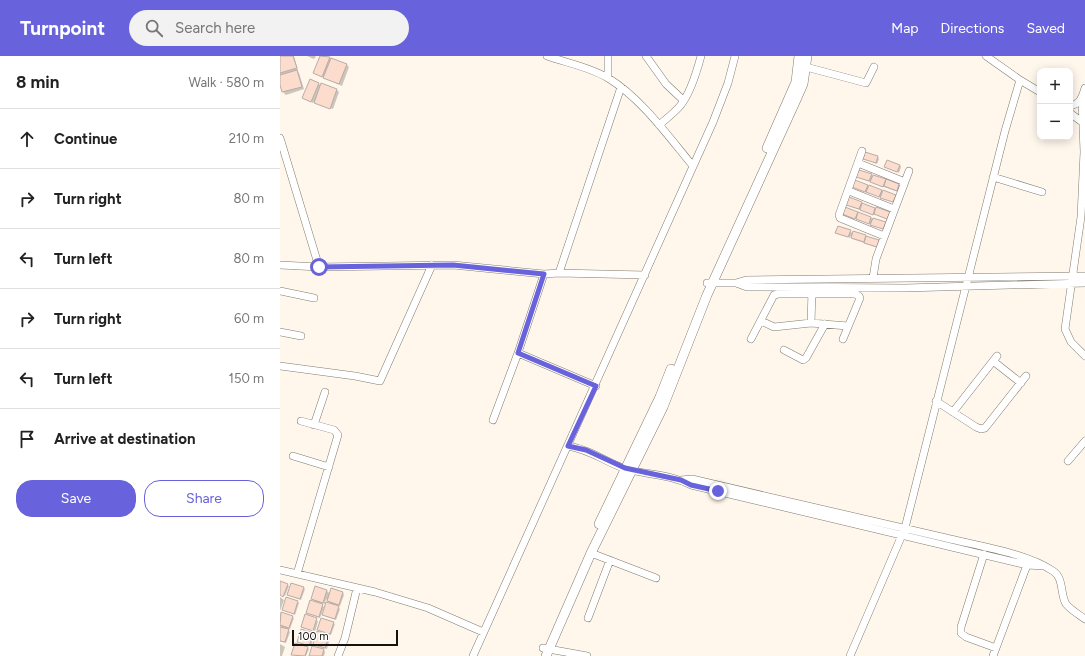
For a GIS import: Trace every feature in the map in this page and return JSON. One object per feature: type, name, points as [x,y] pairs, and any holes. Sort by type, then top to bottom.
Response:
[{"type":"street","points":[[547,56],[598,72],[621,87],[659,125],[693,166]]},
{"type":"street","points":[[608,56],[608,78]]},
{"type":"street","points":[[646,56],[666,84],[683,100]]},
{"type":"street","points":[[659,125],[680,105],[693,80],[701,56]]},
{"type":"street","points":[[473,656],[596,386],[713,122],[728,83],[735,56]]},
{"type":"street","points":[[543,653],[628,469],[663,407],[710,283],[790,98],[796,82],[800,56]]},
{"type":"street","points":[[710,283],[803,84],[807,56]]},
{"type":"street","points":[[986,56],[1037,90]]},
{"type":"street","points":[[806,67],[866,83],[874,67]]},
{"type":"street","points":[[850,656],[904,532],[993,177],[1013,100],[1020,80]]},
{"type":"street","points":[[559,273],[621,87]]},
{"type":"street","points":[[1085,88],[1082,99],[1084,152],[1081,217],[1065,329],[1071,342],[1085,356]]},
{"type":"street","points":[[1073,106],[1076,105],[1082,99]]},
{"type":"street","points":[[1073,115],[1082,122]]},
{"type":"street","points":[[280,138],[319,267]]},
{"type":"street","points":[[862,151],[849,191],[839,215],[840,218],[884,236]]},
{"type":"street","points":[[858,163],[905,182]]},
{"type":"street","points":[[873,278],[876,259],[909,171]]},
{"type":"street","points":[[993,177],[1042,192]]},
{"type":"street","points":[[849,191],[894,209]]},
{"type":"street","points":[[280,265],[319,267],[432,264],[544,274],[645,275]]},
{"type":"street","points":[[280,366],[355,376],[380,381],[432,264]]},
{"type":"street","points":[[493,420],[518,353],[544,274]]},
{"type":"street","points":[[710,283],[736,283],[746,280],[968,276],[1072,279],[1085,283]]},
{"type":"street","points":[[752,338],[774,295],[778,294],[812,291],[966,286],[1072,279],[1085,276]]},
{"type":"street","points":[[811,323],[813,279]]},
{"type":"street","points":[[736,283],[747,287],[855,294],[859,296],[860,298],[843,339]]},
{"type":"street","points":[[280,291],[314,298]]},
{"type":"street","points":[[761,321],[774,327],[811,323],[848,326]]},
{"type":"street","points":[[784,350],[803,360],[806,358],[825,324]]},
{"type":"street","points":[[280,332],[301,336]]},
{"type":"street","points":[[518,353],[596,386]]},
{"type":"street","points":[[953,412],[995,358],[1021,383]]},
{"type":"street","points":[[936,401],[976,427],[981,429],[985,428],[1026,376]]},
{"type":"street","points":[[314,425],[325,392]]},
{"type":"street","points":[[297,574],[338,435],[334,430],[301,421]]},
{"type":"street","points":[[1068,461],[1085,441]]},
{"type":"street","points":[[568,446],[586,450],[628,469],[681,480],[691,485],[1028,558],[1054,572],[1060,580],[1063,596],[1067,605],[1085,619]]},
{"type":"street","points":[[293,456],[329,467]]},
{"type":"street","points":[[543,653],[591,553],[628,469]]},
{"type":"street","points":[[904,532],[1027,565],[1044,566]]},
{"type":"street","points":[[591,553],[656,578]]},
{"type":"street","points":[[984,554],[960,628],[961,633],[966,638],[995,653],[1027,565]]},
{"type":"street","points":[[588,618],[610,560]]},
{"type":"street","points":[[280,570],[375,592],[428,608],[483,632]]},
{"type":"street","points":[[338,656],[345,638],[357,588]]},
{"type":"street","points":[[543,653],[587,656]]},
{"type":"building","points":[[280,56],[293,56],[297,68],[280,73]]},
{"type":"building","points":[[320,56],[330,57],[322,77],[313,73]]},
{"type":"building","points":[[331,58],[347,64],[339,84],[323,78]]},
{"type":"building","points":[[297,70],[302,87],[282,92],[280,75]]},
{"type":"building","points":[[310,79],[319,83],[311,102],[302,98]]},
{"type":"building","points":[[321,83],[337,89],[330,109],[314,103]]},
{"type":"building","points":[[865,152],[878,156],[876,163],[863,159]]},
{"type":"building","points":[[887,160],[900,165],[897,172],[884,167]]},
{"type":"building","points":[[859,170],[872,174],[869,181],[856,177]]},
{"type":"building","points":[[873,175],[886,179],[883,187],[870,182]]},
{"type":"building","points":[[886,179],[899,184],[897,191],[884,186]]},
{"type":"building","points":[[855,180],[868,185],[865,192],[852,187]]},
{"type":"building","points":[[869,185],[882,190],[879,197],[866,192]]},
{"type":"building","points":[[883,190],[896,195],[893,202],[880,198]]},
{"type":"building","points":[[849,197],[862,202],[859,209],[846,205]]},
{"type":"building","points":[[862,203],[875,208],[873,215],[860,210]]},
{"type":"building","points":[[845,207],[858,212],[855,219],[842,214]]},
{"type":"building","points":[[876,207],[890,212],[887,219],[874,214]]},
{"type":"building","points":[[858,212],[871,217],[869,224],[856,219]]},
{"type":"building","points":[[873,218],[886,222],[883,229],[870,225]]},
{"type":"building","points":[[838,226],[851,230],[848,237],[835,233]]},
{"type":"building","points":[[853,231],[866,235],[864,242],[851,238]]},
{"type":"building","points":[[866,236],[879,240],[877,247],[864,243]]},
{"type":"building","points":[[280,581],[288,584],[283,597],[280,595]]},
{"type":"building","points":[[291,583],[304,587],[300,599],[287,595]]},
{"type":"building","points":[[315,586],[327,590],[323,603],[311,599]]},
{"type":"building","points":[[331,588],[343,592],[339,605],[327,601]]},
{"type":"building","points":[[286,597],[298,601],[294,614],[282,610]]},
{"type":"building","points":[[310,600],[323,604],[319,617],[306,613]]},
{"type":"building","points":[[326,602],[339,606],[335,619],[322,615]]},
{"type":"building","points":[[281,612],[293,616],[289,628],[280,625]]},
{"type":"building","points":[[305,614],[317,618],[313,631],[301,627]]},
{"type":"building","points":[[321,618],[334,622],[330,634],[317,630]]},
{"type":"building","points":[[280,627],[289,629],[285,642],[280,641]]},
{"type":"building","points":[[301,629],[314,633],[309,646],[297,642]]},
{"type":"building","points":[[317,631],[329,636],[325,648],[313,644]]},
{"type":"building","points":[[295,643],[308,647],[305,656],[291,655]]},
{"type":"building","points":[[312,646],[324,649],[322,656],[309,656]]},
{"type":"route","points":[[319,267],[432,264],[544,274],[518,353],[596,386],[568,446],[586,450],[625,468],[681,480],[691,485],[718,491]]}]
